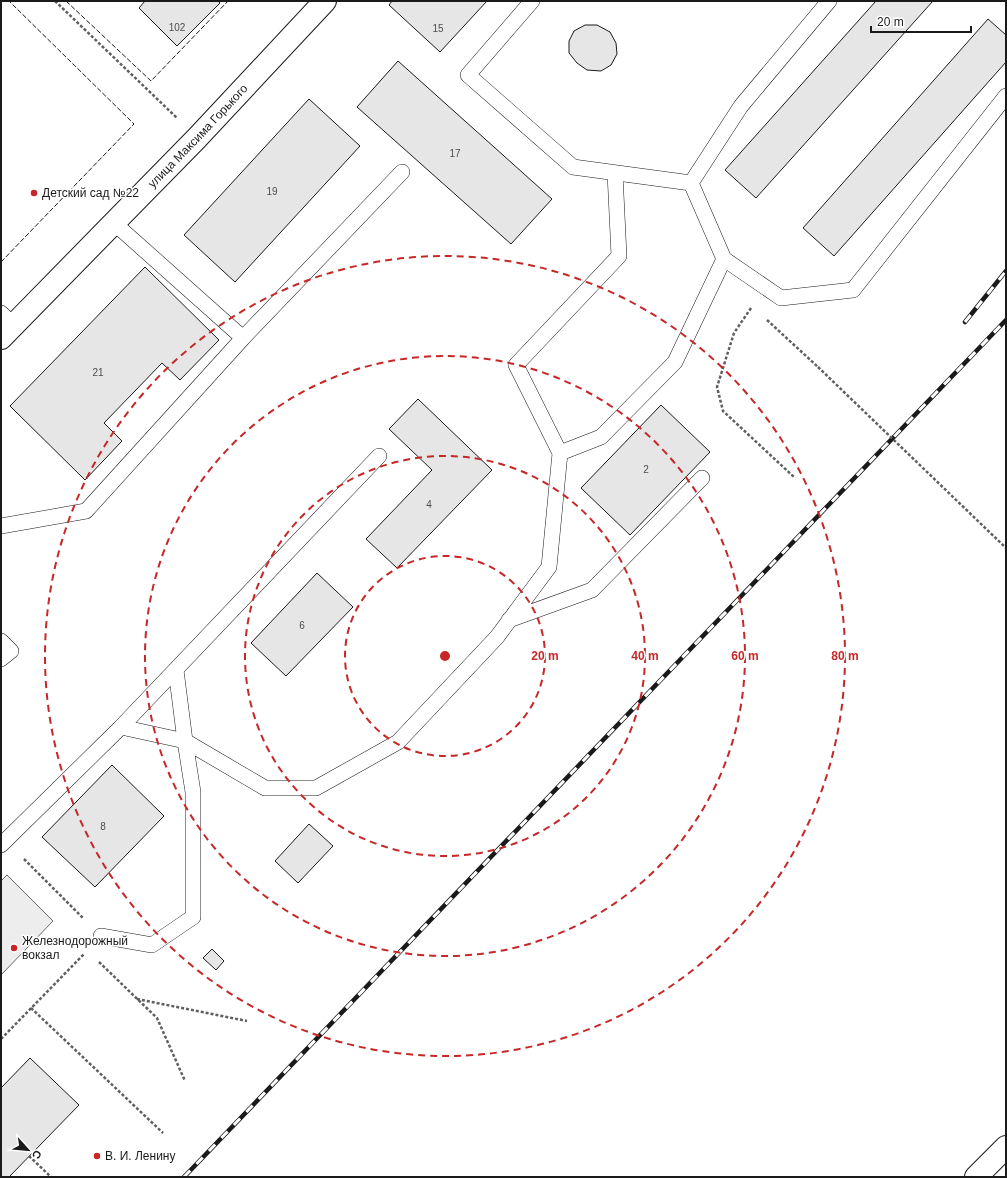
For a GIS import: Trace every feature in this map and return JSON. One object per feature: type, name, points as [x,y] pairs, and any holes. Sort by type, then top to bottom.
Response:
[{"type":"street","name":"улица Максима Горького","points":[[5,326],[114,223],[197,138],[326,1]]},
{"type":"street","points":[[976,1177],[1006,1147]]},
{"type":"lane","points":[[532,1],[468,75],[573,167],[691,183]]},
{"type":"lane","points":[[691,183],[741,106],[829,1]]},
{"type":"lane","points":[[691,183],[724,259],[781,298],[853,290],[1006,96]]},
{"type":"lane","points":[[1,526],[86,511],[243,338],[402,172]]},
{"type":"lane","points":[[121,727],[185,742],[265,788],[316,788],[398,742],[497,637],[548,567],[560,453],[516,365],[619,256],[614,173]]},
{"type":"lane","points":[[114,223],[243,338]]},
{"type":"lane","points":[[560,453],[601,437],[675,362],[724,259]]},
{"type":"lane","points":[[3,843],[121,727],[379,456]]},
{"type":"lane","points":[[509,620],[592,590],[702,478]]},
{"type":"lane","points":[[1,641],[11,651],[1,659]]},
{"type":"lane","points":[[101,936],[152,945],[193,917],[193,792],[176,670]]},
{"type":"path","points":[[55,1],[197,138]]},
{"type":"path","points":[[757,311],[750,306],[752,309],[734,333],[716,387],[723,411],[794,477]]},
{"type":"path","points":[[763,316],[1006,548]]},
{"type":"path","points":[[1,1039],[101,936],[3,843]]},
{"type":"path","points":[[87,950],[157,1018],[185,1081]]},
{"type":"path","points":[[137,998],[247,1021]]},
{"type":"path","points":[[31,1008],[163,1133]]},
{"type":"path","points":[[29,1156],[51,1177]]},
{"type":"shaded area","name":"Железнодорожный вокзал","points":[[7,875],[53,921],[1,975],[1,881]]},
{"type":"building","points":[[145,1],[218,1],[220,3],[177,46],[139,8]]},
{"type":"building","points":[[392,1],[487,1],[440,52],[389,5]]},
{"type":"building","points":[[876,1],[933,1],[756,198],[725,170]]},
{"type":"building","points":[[988,19],[1006,35],[1006,62],[834,256],[803,228]]},
{"type":"building","points":[[585,25],[597,25],[610,32],[616,43],[617,54],[611,65],[601,71],[587,70],[577,63],[569,53],[569,41],[574,31]]},
{"type":"building","points":[[398,61],[552,199],[511,244],[357,107]]},
{"type":"building","points":[[309,99],[360,146],[235,282],[184,235]]},
{"type":"building","points":[[145,267],[219,340],[180,380],[162,363],[104,423],[122,441],[85,480],[10,406]]},
{"type":"building","points":[[418,399],[492,470],[397,568],[366,539],[432,470],[389,429]]},
{"type":"building","points":[[661,405],[710,452],[630,535],[581,488]]},
{"type":"building","points":[[317,573],[353,607],[286,676],[251,643]]},
{"type":"building","points":[[112,765],[164,816],[95,887],[42,837]]},
{"type":"building","points":[[309,824],[333,846],[298,883],[275,861]]},
{"type":"building","points":[[212,949],[224,961],[216,970],[203,958]]},
{"type":"building","points":[[30,1058],[79,1105],[9,1177],[1,1177],[1,1088]]},
{"type":"railway","points":[[965,322],[1006,271]]},
{"type":"railway","points":[[184,1177],[1006,320]]},
{"type":"fence","points":[[1,262],[134,124],[9,1]]},
{"type":"fence","points":[[66,1],[151,81],[228,1]]},
{"type":"place","name":"Детский сад №22","points":[[34,193]]},
{"type":"place","name":"Железнодорожный вокзал","points":[[14,948]]},
{"type":"place","name":"В. И. Ленину","points":[[97,1156]]}]
